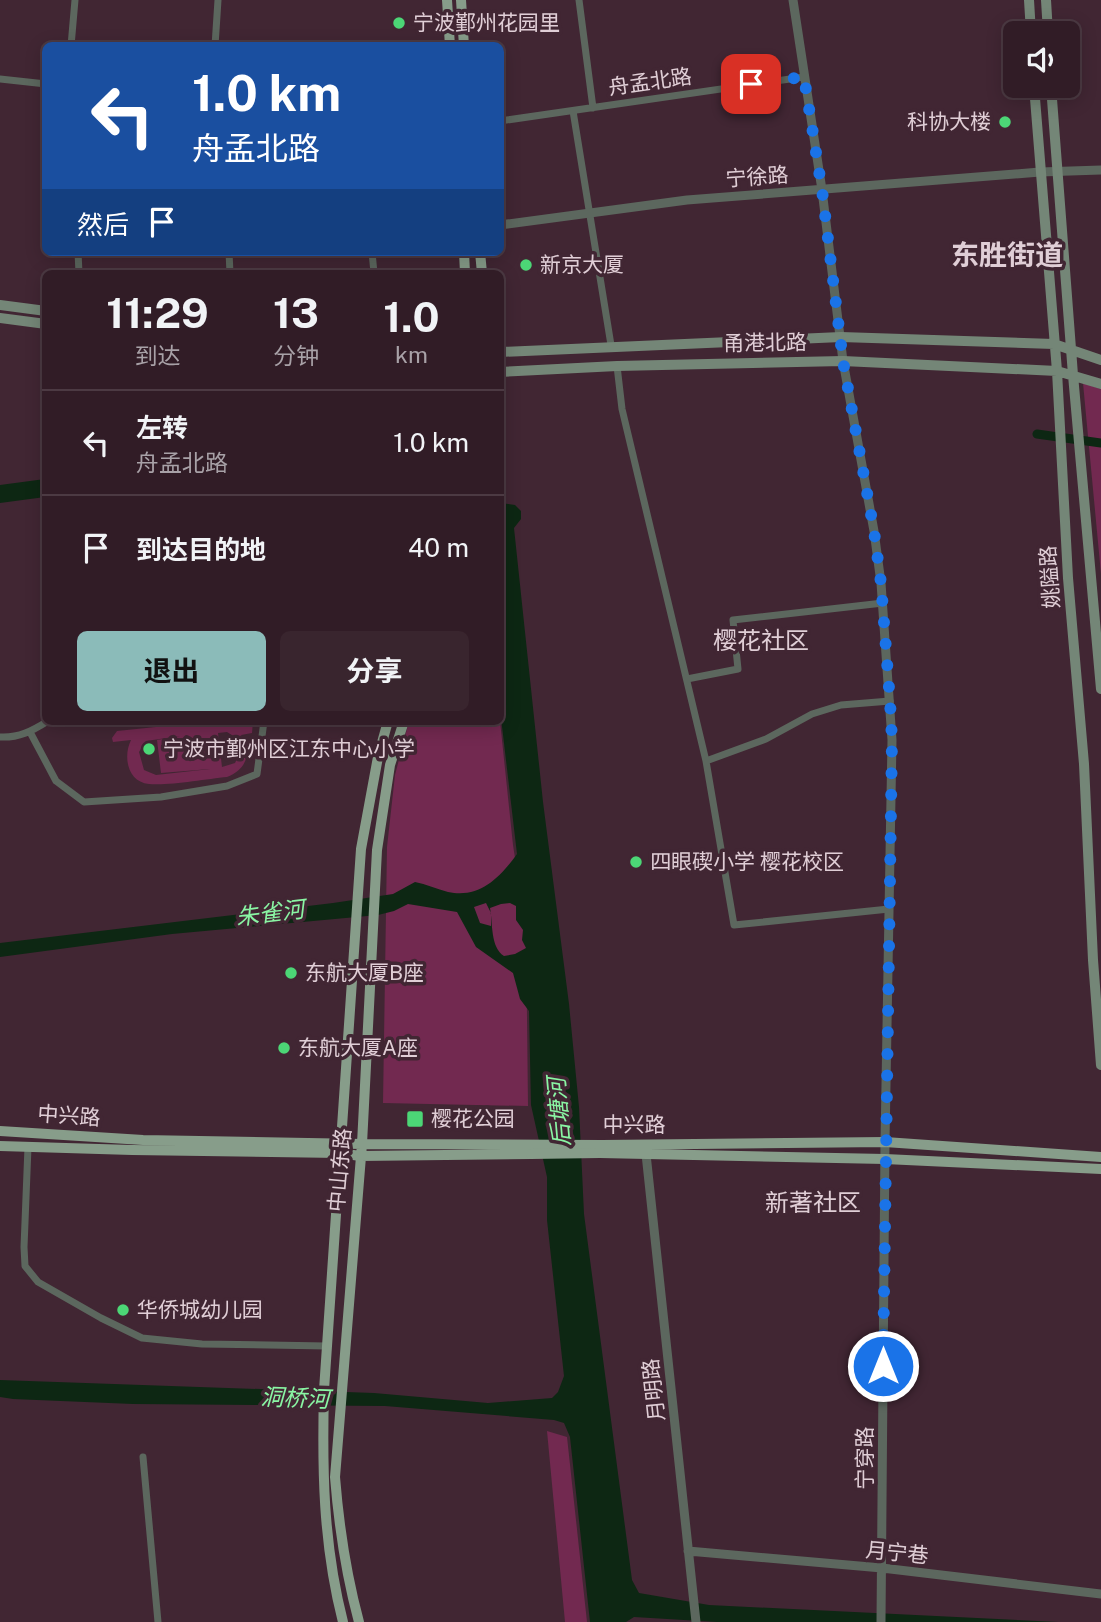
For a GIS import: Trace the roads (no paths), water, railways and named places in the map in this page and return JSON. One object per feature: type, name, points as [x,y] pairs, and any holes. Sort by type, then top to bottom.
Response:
[{"type":"main road","points":[[447,0],[450,42]]},
{"type":"main road","points":[[461,0],[464,42]]},
{"type":"main road","points":[[1029,0],[1030,21]]},
{"type":"main road","points":[[1046,0],[1047,21]]},
{"type":"main road","name":"姚隘路","points":[[1035,98],[1057,371],[1068,578],[1084,764],[1101,1065]]},
{"type":"main road","name":"姚隘路","points":[[1053,98],[1073,375],[1101,690]]},
{"type":"main road","points":[[0,305],[42,310]]},
{"type":"main road","points":[[0,318],[42,323]]},
{"type":"main road","name":"甬港北路","points":[[504,352],[841,337],[1054,344],[1101,360]]},
{"type":"main road","name":"甬港北路","points":[[504,372],[617,366],[843,361],[1057,371],[1101,384]]},
{"type":"main road","name":"中山东路","points":[[343,1622],[332,1580],[325,1516],[322,1464],[324,1390],[362,849],[378,757],[387,725]]},
{"type":"main road","name":"中山东路","points":[[359,1622],[348,1583],[335,1478],[362,1144],[377,850],[390,765],[403,725]]},
{"type":"main road","name":"中兴路","points":[[0,1131],[341,1148],[360,1156],[531,1149]]},
{"type":"main road","name":"中兴路","points":[[0,1146],[341,1148],[362,1144],[601,1149],[885,1142],[1101,1157]]},
{"type":"main road","name":"中兴路","points":[[601,1149],[646,1154],[885,1159],[1101,1169]]},
{"type":"street","points":[[71,42],[75,0]]},
{"type":"street","points":[[215,42],[218,0]]},
{"type":"street","points":[[579,0],[593,108]]},
{"type":"street","name":"宁穿路","points":[[793,0],[822,190],[843,361],[874,531],[883,603],[890,701],[881,1622]]},
{"type":"street","name":"舟孟北路","points":[[504,120],[804,77]]},
{"type":"street","points":[[0,79],[42,84]]},
{"type":"street","points":[[573,111],[611,345]]},
{"type":"street","name":"宁徐路","points":[[504,224],[687,200],[1040,172],[1101,170]]},
{"type":"street","points":[[617,366],[622,409],[706,761],[734,925],[889,909]]},
{"type":"street","points":[[687,679],[737,669],[733,620],[883,603]]},
{"type":"street","points":[[706,761],[766,739],[812,714],[841,705],[890,701]]},
{"type":"street","points":[[0,737],[14,738],[42,725]]},
{"type":"street","points":[[30,732],[56,781],[84,802],[161,797],[227,786],[257,774],[263,725]]},
{"type":"street","points":[[28,1147],[24,1256],[25,1266],[38,1282],[142,1338],[202,1344],[327,1346]]},
{"type":"street","name":"月明路","points":[[646,1154],[696,1622]]},
{"type":"street","points":[[143,1457],[158,1622]]},
{"type":"street","name":"月宁巷","points":[[688,1551],[882,1568],[1101,1594]]},
{"type":"water","points":[[42,479],[42,497],[0,503],[0,485]]},
{"type":"water","points":[[504,503],[515,505],[521,511],[521,519],[514,528],[543,802],[569,1004],[579,1107],[584,1214],[632,1580],[639,1593],[709,1605],[1058,1622],[717,1622],[634,1617],[626,1622],[590,1622],[570,1437],[564,1423],[385,1406],[133,1404],[0,1397],[0,1380],[374,1393],[488,1403],[552,1398],[558,1392],[564,1376],[547,1220],[547,1177],[531,1105],[529,1011],[520,999],[513,973],[476,947],[457,912],[408,904],[378,915],[172,934],[0,957],[0,943],[333,903],[393,894],[415,882],[448,892],[469,892],[488,885],[517,854],[502,725],[504,725]],"holes":[[[486,903],[491,912],[490,908],[501,904],[510,903],[516,906],[516,920],[523,930],[522,940],[526,948],[504,956],[500,952],[494,941],[491,915],[491,926],[480,923],[474,907]]]},
{"type":"waterway","points":[[1037,434],[1101,443]]},
{"type":"place","name":"宁波鄞州花园里","points":[[399,23]]},
{"type":"place","name":"科协大楼","points":[[1005,122]]},
{"type":"place","name":"新京大厦","points":[[526,265]]},
{"type":"place","name":"宁波市鄞州区江东中心小学","points":[[149,749]]},
{"type":"place","name":"四眼碶小学 樱花校区","points":[[636,862]]},
{"type":"place","name":"东航大厦B座","points":[[291,973]]},
{"type":"place","name":"东航大厦A座","points":[[284,1048]]},
{"type":"place","name":"樱花公园","points":[[415,1119]]},
{"type":"place","name":"华侨城幼儿园","points":[[123,1310]]},
{"type":"district","name":"东胜街道","points":[[1007,255]]},
{"type":"district","name":"樱花社区","points":[[761,641]]},
{"type":"district","name":"新著社区","points":[[813,1203]]},
{"type":"water label","name":"朱雀河","points":[[270,913]]},
{"type":"water label","name":"后塘河","points":[[559,1112]]},
{"type":"water label","name":"洞桥河","points":[[295,1398]]}]
